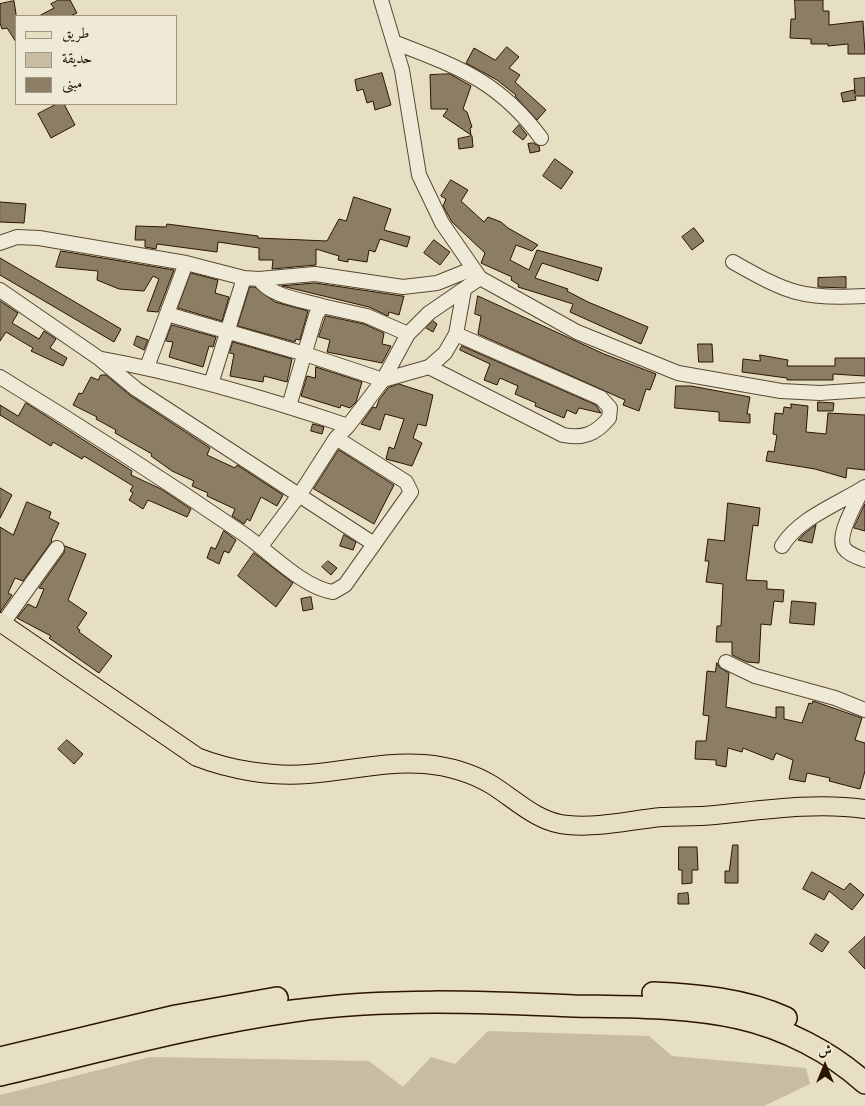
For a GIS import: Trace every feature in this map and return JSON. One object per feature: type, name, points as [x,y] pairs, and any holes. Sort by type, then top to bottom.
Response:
[{"type":"highway","points":[[0,1058],[176,1016],[281,998],[326,993],[384,991],[516,990],[668,994],[731,1001],[782,1016],[807,1028],[834,1042],[865,1067]]},
{"type":"highway","points":[[0,1075],[165,1035],[254,1017],[337,1005],[412,1003],[663,1008],[741,1018],[797,1038],[840,1063],[865,1083]]},
{"type":"main road","points":[[1,623],[197,757],[220,766],[307,774],[383,763],[426,764],[462,770],[492,785],[524,808],[547,820],[565,825],[601,826],[661,817],[712,816],[829,806],[865,809]]},
{"type":"street","points":[[381,0],[396,43],[419,175],[442,223],[476,274],[578,332],[678,373],[781,391],[820,394],[865,390]]},
{"type":"street","points":[[396,43],[453,65],[484,81],[526,118],[541,138]]},
{"type":"street","points":[[0,243],[17,237],[40,238],[186,264],[244,278],[260,279],[315,274],[403,287],[437,283],[476,274]]},
{"type":"street","points":[[733,262],[768,282],[798,294],[820,297],[865,296]]},
{"type":"street","points":[[147,367],[186,264]]},
{"type":"street","points":[[261,546],[300,494],[336,438],[348,426],[384,380],[408,334],[429,313],[464,290],[476,274]]},
{"type":"street","points":[[211,384],[244,278]]},
{"type":"street","points":[[260,279],[264,286],[276,292],[322,306],[366,316],[408,334]]},
{"type":"street","points":[[0,290],[100,359],[136,389],[300,494],[374,544]]},
{"type":"street","points":[[167,314],[305,354],[384,380],[429,367],[445,353],[456,334],[464,290]]},
{"type":"street","points":[[288,406],[316,315],[322,306]]},
{"type":"street","points":[[429,367],[563,435],[581,437],[590,434],[609,418],[610,408],[601,398],[456,334]]},
{"type":"street","points":[[100,359],[147,367],[211,384],[288,406],[348,426]]},
{"type":"street","points":[[0,377],[116,448],[261,546],[314,587],[333,592],[345,585],[408,497],[409,485],[336,438]]},
{"type":"street","points":[[782,546],[792,533],[806,522],[864,487]]},
{"type":"street","points":[[864,487],[842,536],[844,548],[849,554],[865,560]]},
{"type":"street","points":[[1,623],[57,548]]},
{"type":"street","points":[[726,662],[755,676],[835,698],[865,710]]},
{"type":"green space","points":[[488,1031],[649,1036],[672,1056],[806,1068],[810,1084],[764,1106],[0,1106],[0,1095],[150,1057],[369,1061],[403,1087],[431,1057],[455,1064]]},
{"type":"building","points":[[59,0],[70,0],[77,13],[72,15],[41,15],[54,8],[51,4]]},
{"type":"building","points":[[795,0],[823,0],[823,11],[829,11],[829,25],[863,21],[865,54],[848,54],[848,44],[828,46],[828,44],[811,44],[811,39],[790,38],[791,19],[795,19]]},
{"type":"building","points":[[14,1],[16,14],[15,40],[7,28],[2,29],[0,23],[0,4]]},
{"type":"building","points":[[507,47],[519,57],[509,68],[520,75],[515,82],[546,110],[537,120],[516,95],[497,80],[466,63],[474,48],[495,60]]},
{"type":"building","points":[[382,73],[391,105],[375,110],[373,101],[367,103],[363,89],[357,91],[355,80]]},
{"type":"building","points":[[450,74],[471,86],[463,109],[467,112],[472,127],[470,128],[471,135],[443,116],[448,109],[431,109],[430,75]]},
{"type":"building","points":[[865,78],[865,96],[855,96],[856,100],[843,102],[841,93],[854,90],[855,94],[854,79]]},
{"type":"building","points":[[55,105],[65,105],[75,125],[51,138],[38,114]]},
{"type":"building","points":[[519,125],[527,135],[523,140],[513,132]]},
{"type":"building","points":[[472,136],[473,147],[459,149],[458,139]]},
{"type":"building","points":[[533,143],[539,146],[540,151],[530,153],[528,144]]},
{"type":"building","points":[[555,159],[573,172],[561,189],[543,176]]},
{"type":"building","points":[[451,180],[468,190],[461,201],[484,222],[488,217],[501,222],[538,245],[532,251],[516,245],[510,260],[529,270],[537,250],[602,268],[598,281],[542,263],[535,278],[568,289],[567,291],[588,302],[648,327],[641,344],[570,312],[573,304],[518,287],[519,285],[511,280],[512,277],[481,263],[485,253],[452,222],[443,206],[446,199],[441,196]]},
{"type":"building","points":[[354,197],[391,209],[384,230],[410,237],[407,247],[380,239],[375,252],[369,250],[367,262],[348,259],[348,262],[338,260],[339,256],[316,249],[316,265],[272,269],[273,260],[259,260],[259,248],[218,242],[217,252],[157,244],[156,249],[145,247],[145,240],[135,240],[136,226],[166,227],[167,224],[258,236],[258,238],[327,241],[339,219],[346,221]]},
{"type":"building","points":[[0,202],[26,204],[24,223],[0,222]]},
{"type":"building","points":[[694,228],[704,241],[692,250],[682,237]]},
{"type":"building","points":[[434,240],[450,252],[440,265],[424,253]]},
{"type":"building","points":[[61,251],[174,270],[158,312],[147,311],[159,279],[153,276],[144,291],[119,289],[97,280],[98,271],[56,267]]},
{"type":"building","points":[[0,258],[121,329],[114,342],[0,275]]},
{"type":"building","points":[[191,273],[218,280],[215,293],[229,297],[222,321],[178,308]]},
{"type":"building","points":[[846,277],[846,288],[818,287],[818,278]]},
{"type":"building","points":[[315,283],[404,296],[399,315],[389,312],[388,316],[369,307],[282,286]]},
{"type":"building","points":[[250,287],[255,287],[275,302],[308,311],[300,340],[296,339],[295,342],[238,326]]},
{"type":"building","points":[[478,296],[604,354],[656,374],[650,390],[646,389],[639,411],[623,405],[625,400],[478,334],[481,316],[475,314]]},
{"type":"building","points":[[0,301],[18,313],[12,323],[39,339],[44,331],[56,339],[50,348],[67,358],[63,366],[31,351],[33,348],[6,332],[0,341]]},
{"type":"building","points":[[326,316],[364,324],[384,333],[382,344],[391,346],[382,363],[327,352],[330,340],[319,337]]},
{"type":"building","points":[[433,321],[437,324],[433,332],[426,328]]},
{"type":"building","points":[[172,325],[216,337],[213,347],[209,346],[203,367],[169,357],[173,342],[166,341]]},
{"type":"building","points":[[137,336],[148,340],[144,350],[134,345]]},
{"type":"building","points":[[233,342],[292,359],[287,382],[264,376],[263,382],[230,376],[234,354],[230,353]]},
{"type":"building","points":[[698,344],[712,344],[713,362],[699,362]]},
{"type":"building","points":[[462,346],[596,405],[601,413],[579,408],[576,414],[567,410],[564,418],[535,406],[536,403],[515,394],[518,386],[500,378],[497,385],[484,380],[490,364],[460,350]]},
{"type":"building","points":[[760,355],[788,360],[787,366],[835,366],[835,358],[865,358],[865,376],[833,374],[833,380],[787,380],[787,378],[742,372],[743,359],[760,361]]},
{"type":"building","points":[[316,367],[362,382],[356,402],[350,408],[341,405],[340,408],[301,396],[307,376],[315,378]]},
{"type":"building","points":[[101,375],[106,375],[131,396],[210,448],[207,455],[235,468],[237,465],[283,495],[277,506],[261,497],[250,521],[247,519],[244,524],[232,516],[235,509],[207,496],[208,493],[192,486],[194,481],[172,471],[151,456],[152,454],[115,433],[116,430],[96,419],[97,417],[73,405],[79,393],[82,394],[91,377],[98,380]]},
{"type":"building","points":[[399,384],[433,395],[426,426],[418,424],[413,438],[422,443],[412,466],[386,459],[389,447],[394,449],[404,419],[385,414],[380,430],[361,424],[373,407],[376,408],[379,400],[388,388]]},
{"type":"building","points":[[676,386],[691,386],[750,397],[747,414],[750,414],[750,423],[719,421],[719,412],[675,408]]},
{"type":"building","points":[[818,402],[834,403],[833,411],[818,411]]},
{"type":"building","points":[[26,403],[132,471],[131,475],[161,489],[191,509],[187,517],[148,500],[143,509],[129,500],[133,493],[130,491],[133,486],[84,456],[82,459],[53,442],[51,446],[0,415],[0,405],[18,416]]},
{"type":"building","points":[[791,404],[808,406],[806,432],[826,434],[828,413],[865,415],[865,470],[847,468],[846,478],[815,469],[766,461],[768,451],[774,452],[777,435],[773,434],[775,413],[783,414],[784,407],[791,408]]},
{"type":"building","points":[[313,424],[324,427],[322,434],[311,431]]},
{"type":"building","points":[[339,450],[394,485],[374,524],[314,489]]},
{"type":"building","points":[[0,488],[12,495],[0,518]]},
{"type":"building","points":[[27,502],[51,512],[49,518],[59,523],[52,541],[23,581],[15,578],[8,593],[12,595],[0,612],[0,527],[13,535]]},
{"type":"building","points":[[728,503],[760,508],[758,526],[753,525],[746,580],[767,581],[767,589],[784,590],[783,602],[774,601],[771,625],[761,624],[759,663],[747,662],[732,655],[732,642],[716,642],[717,626],[721,626],[723,584],[706,582],[709,561],[705,561],[708,539],[724,541]]},
{"type":"building","points":[[865,504],[865,531],[854,528]]},
{"type":"building","points":[[816,525],[812,543],[798,540],[804,534]]},
{"type":"building","points":[[224,531],[236,540],[229,553],[224,551],[219,564],[207,558],[211,547],[215,549]]},
{"type":"building","points":[[344,535],[356,542],[353,550],[340,546]]},
{"type":"building","points":[[65,546],[86,554],[68,600],[87,613],[77,628],[80,630],[79,632],[112,656],[99,673],[49,638],[51,636],[17,618],[28,604],[36,608],[44,589],[39,588],[64,553]]},
{"type":"building","points":[[254,553],[293,583],[276,607],[238,576]]},
{"type":"building","points":[[328,561],[337,568],[331,575],[322,567]]},
{"type":"building","points":[[311,597],[313,609],[303,611],[301,599]]},
{"type":"building","points":[[792,601],[816,603],[814,625],[790,623]]},
{"type":"building","points":[[717,663],[719,667],[729,673],[726,707],[776,718],[776,707],[784,707],[784,719],[802,723],[809,703],[812,704],[813,701],[862,718],[855,740],[865,743],[865,771],[860,789],[829,781],[830,778],[807,773],[805,782],[789,779],[793,760],[776,753],[773,760],[743,748],[742,752],[728,748],[726,767],[716,765],[716,760],[695,759],[696,741],[706,741],[709,716],[703,715],[707,671],[715,672]]},
{"type":"building","points":[[67,740],[83,754],[74,764],[58,749]]},
{"type":"building","points":[[733,845],[738,845],[738,883],[725,883],[725,871],[729,871]]},
{"type":"building","points":[[679,847],[697,847],[698,870],[692,870],[692,883],[682,884],[682,870],[679,870]]},
{"type":"building","points":[[812,872],[844,890],[850,883],[864,895],[852,910],[829,891],[824,900],[803,889]]},
{"type":"building","points":[[688,893],[689,904],[678,904],[678,894]]},
{"type":"building","points":[[816,934],[829,942],[822,952],[810,944]]},
{"type":"building","points":[[865,937],[865,969],[849,952]]}]
